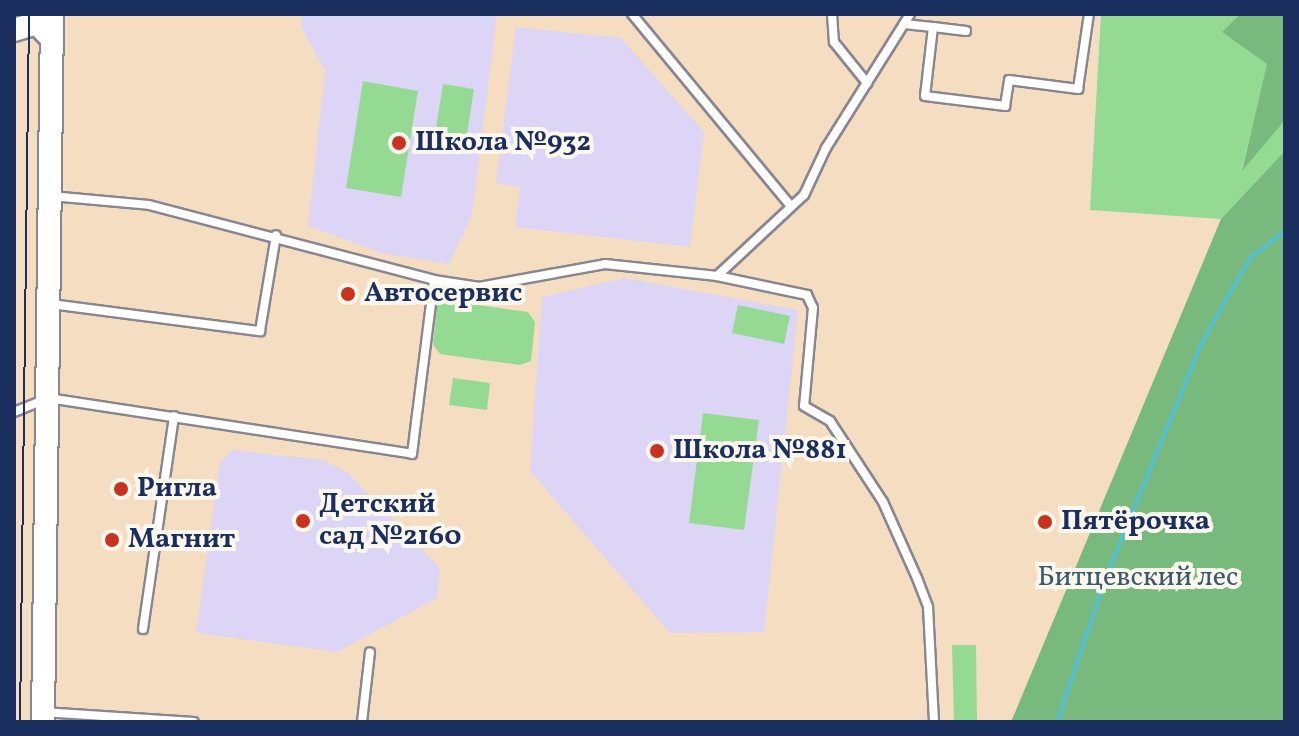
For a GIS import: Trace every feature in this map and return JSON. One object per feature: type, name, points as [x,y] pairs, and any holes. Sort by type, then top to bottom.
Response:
[{"type":"main road","points":[[43,717],[52,14]]},
{"type":"main road","points":[[14,30],[37,23],[51,38]]},
{"type":"lane","points":[[632,14],[791,206]]},
{"type":"lane","points":[[832,14],[834,42],[867,83]]},
{"type":"lane","points":[[717,276],[804,195],[910,14]]},
{"type":"lane","points":[[933,27],[925,96],[1005,106],[1009,80],[1078,89],[1089,14]]},
{"type":"lane","points":[[904,24],[966,31]]},
{"type":"lane","points":[[50,195],[149,205],[276,235],[434,280],[479,287],[605,264],[717,276],[807,295],[813,308],[804,406],[830,421],[883,502],[917,578],[928,607],[934,722]]},
{"type":"lane","points":[[48,304],[260,331],[276,235]]},
{"type":"lane","points":[[14,412],[48,398],[412,454],[434,280]]},
{"type":"lane","points":[[143,629],[174,416]]},
{"type":"lane","points":[[362,722],[370,652]]},
{"type":"lane","points":[[43,717],[194,722]]},
{"type":"shaded area","name":"Школа №932","points":[[302,14],[497,14],[472,215],[449,264],[382,253],[308,226],[325,71],[301,26]]},
{"type":"shaded area","points":[[516,27],[621,38],[704,132],[690,247],[515,227],[520,187],[496,183]]},
{"type":"shaded area","name":"Школа №881","points":[[624,278],[798,310],[764,632],[670,633],[530,471],[542,297]]},
{"type":"shaded area","name":"Детский сад №2160","points":[[232,450],[323,460],[348,473],[440,568],[437,598],[337,652],[196,633],[220,462]]},
{"type":"green space","points":[[1101,14],[1240,14],[1222,32],[1268,63],[1242,169],[1285,120],[1285,152],[1221,219],[1090,210]]},
{"type":"green space","points":[[1240,14],[1285,14],[1285,120],[1242,171],[1267,64],[1222,32]]},
{"type":"green space","points":[[363,81],[418,91],[401,197],[346,188]]},
{"type":"green space","points":[[443,84],[474,89],[466,140],[435,135]]},
{"type":"green space","name":"Битцевский лес","points":[[1285,151],[1285,722],[1011,722],[1221,219]]},
{"type":"green space","points":[[450,301],[528,312],[535,322],[531,361],[520,365],[440,354],[433,345],[437,306]]},
{"type":"green space","points":[[738,305],[790,316],[784,344],[732,333]]},
{"type":"green space","points":[[453,378],[490,383],[487,410],[449,405]]},
{"type":"green space","points":[[703,413],[759,420],[744,530],[689,523]]},
{"type":"green space","points":[[952,645],[976,645],[977,722],[954,722]]},
{"type":"waterway","points":[[1057,722],[1104,582],[1202,342],[1250,258],[1285,231]]},
{"type":"tram line","points":[[20,722],[29,14]]},
{"type":"place","name":"Школа №932","points":[[399,143]]},
{"type":"place","name":"Автосервис","points":[[348,294]]},
{"type":"place","name":"Школа №881","points":[[657,451]]},
{"type":"place","name":"Ригла","points":[[121,489]]},
{"type":"place","name":"Детский сад №2160","points":[[303,521]]},
{"type":"place","name":"Пятёрочка","points":[[1045,522]]},
{"type":"place","name":"Магнит","points":[[112,540]]}]
